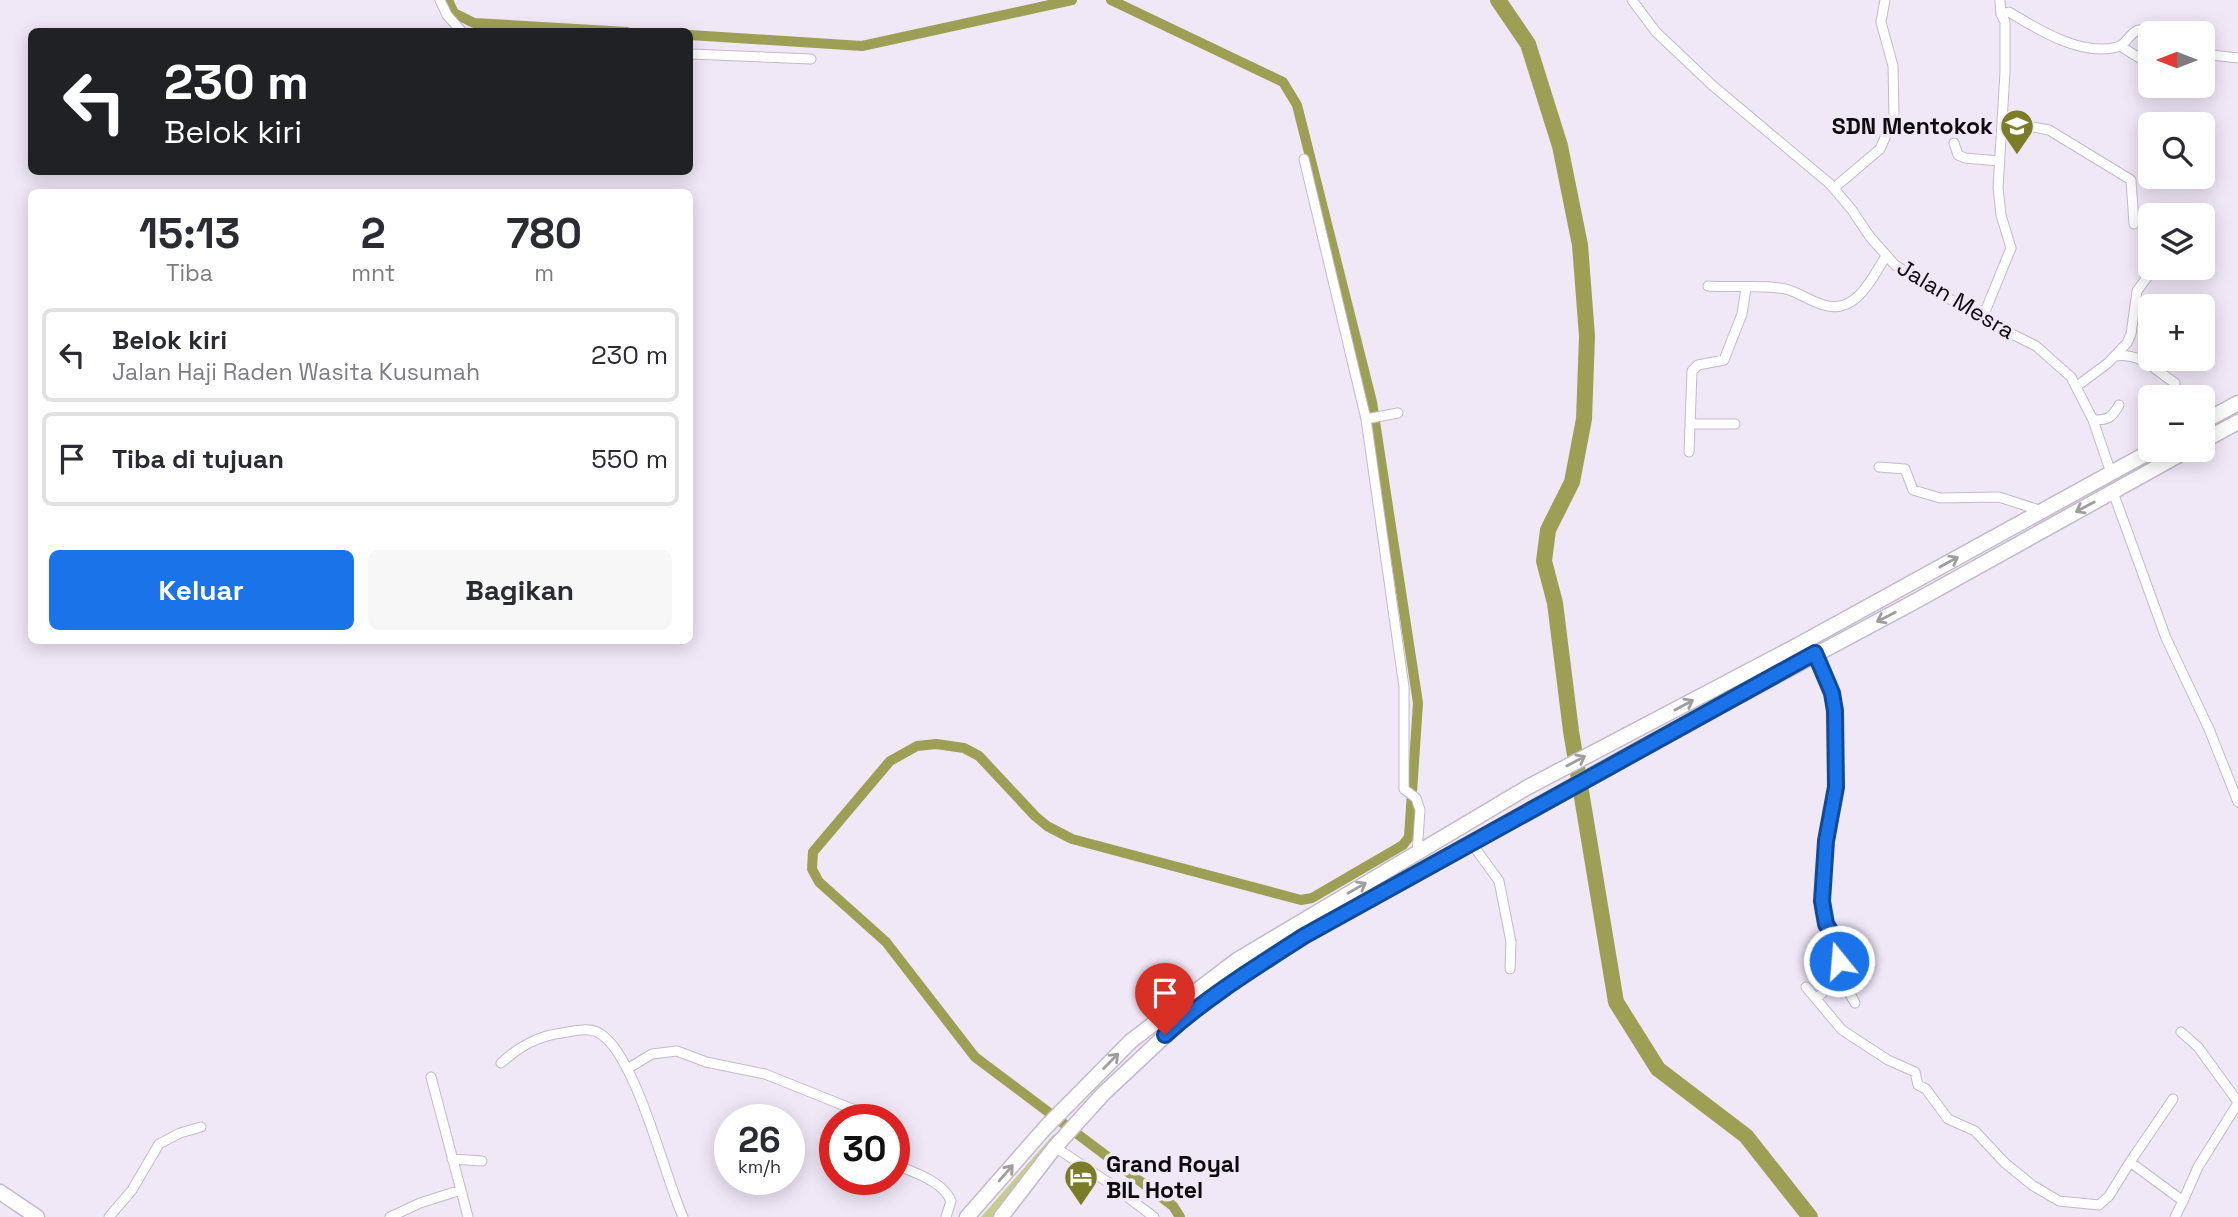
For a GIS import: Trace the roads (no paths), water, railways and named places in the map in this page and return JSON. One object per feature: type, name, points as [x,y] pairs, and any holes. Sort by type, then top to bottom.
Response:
[{"type":"highway","points":[[2215,415],[2232,406],[2235,424],[2215,435]]},
{"type":"highway","points":[[967,1217],[1045,1128],[1131,1041],[1237,960],[1528,787],[1800,644],[2043,512],[2109,468],[2138,456]]},
{"type":"highway","points":[[1002,1217],[1078,1120],[1183,1018],[1246,972],[1304,936],[1632,752],[1914,603],[2167,462]]},
{"type":"highway","points":[[2018,525],[2025,539]]},
{"type":"highway","points":[[1237,960],[1246,972]]},
{"type":"highway","points":[[0,1192],[29,1216]]},
{"type":"highway","points":[[0,1203],[29,1216]]},
{"type":"street","points":[[440,0],[447,15],[458,28]]},
{"type":"street","name":"Jalan Mesra","points":[[1632,0],[1656,32],[1712,85],[1795,152],[1834,188],[1895,265],[1982,319],[2036,346],[2071,377],[2094,420],[2109,468]]},
{"type":"street","points":[[1834,188],[1880,149],[1894,117],[1893,66],[1881,22],[1885,0]]},
{"type":"street","points":[[1982,319],[2011,248],[1999,204],[2005,43],[2005,22],[2001,14],[2000,0]]},
{"type":"street","points":[[2001,14],[2009,12],[2040,31],[2082,45],[2105,48],[2120,46],[2138,31]]},
{"type":"street","points":[[2120,46],[2138,57]]},
{"type":"street","points":[[693,54],[811,59]]},
{"type":"street","points":[[2216,55],[2238,58]]},
{"type":"street","points":[[2002,121],[2049,130],[2131,180],[2134,223]]},
{"type":"street","points":[[1954,143],[1958,155],[1965,158],[1999,161]]},
{"type":"street","points":[[1304,159],[1368,419],[1404,687],[1404,775],[1420,820],[1417,855]]},
{"type":"street","points":[[1708,286],[1781,289],[1826,306],[1844,305],[1859,296],[1886,256]]},
{"type":"street","points":[[2077,386],[2114,357],[2131,334],[2137,290],[2145,280]]},
{"type":"street","points":[[1689,452],[1692,371],[1699,365],[1724,360],[1742,314],[1746,288]]},
{"type":"street","points":[[2114,357],[2126,354],[2140,359],[2175,383]]},
{"type":"street","points":[[2094,420],[2106,420],[2119,405]]},
{"type":"street","points":[[1368,419],[1398,413]]},
{"type":"street","points":[[1690,424],[1735,424]]},
{"type":"street","points":[[1879,467],[1905,469],[1911,486],[1918,493],[1940,498],[1999,498],[2043,512]]},
{"type":"street","points":[[2113,492],[2166,638],[2238,802]]},
{"type":"street","points":[[1815,653],[1832,693],[1835,711],[1836,787],[1826,841],[1822,901],[1826,924],[1837,948],[1839,974],[1855,1003]]},
{"type":"street","points":[[1472,844],[1499,881],[1511,942],[1510,970]]},
{"type":"street","points":[[1816,999],[1839,974]]},
{"type":"street","points":[[1806,987],[1842,1030],[1888,1060],[1915,1072],[1918,1085],[1926,1089],[1948,1119],[1975,1131],[2005,1163],[2032,1185],[2059,1201],[2086,1206],[2102,1204],[2173,1099]]},
{"type":"street","points":[[501,1063],[521,1045],[540,1038],[578,1031],[601,1034],[613,1046],[627,1069],[683,1217]]},
{"type":"street","points":[[2130,1163],[2180,1211],[2198,1167],[2238,1102],[2213,1066],[2181,1032]]},
{"type":"street","points":[[627,1069],[652,1054],[677,1051],[706,1062],[765,1074],[840,1104]]},
{"type":"street","points":[[431,1077],[468,1217]]},
{"type":"street","points":[[109,1217],[132,1190],[159,1144],[180,1133],[201,1127]]},
{"type":"street","points":[[1056,1145],[1154,1217]]},
{"type":"street","points":[[452,1159],[482,1161]]},
{"type":"street","points":[[910,1171],[928,1179],[946,1193],[951,1201],[946,1217]]},
{"type":"street","points":[[390,1217],[461,1190]]},
{"type":"waterway","points":[[448,0],[454,13],[474,23],[559,28]]},
{"type":"waterway","points":[[693,35],[862,46],[1072,0]]},
{"type":"waterway","points":[[1111,0],[1283,82],[1297,105],[1372,402],[1418,703],[1409,837],[1403,845],[1312,898],[1301,900],[1072,839],[1047,826],[1035,816],[979,756],[964,748],[936,744],[917,746],[890,761],[813,852],[812,869],[819,882],[886,942],[975,1057],[1173,1206],[1180,1217]]},
{"type":"waterway","points":[[1498,0],[1528,44],[1560,146],[1580,245],[1587,336],[1584,419],[1572,482],[1548,530],[1544,561],[1555,603],[1571,731],[1616,1002],[1658,1069],[1746,1136],[1810,1217]]},
{"type":"place","name":"SDN Mentokok","points":[[2017,156]]},
{"type":"place","name":"Grand Royal BIL Hotel","points":[[1081,1207]]}]
